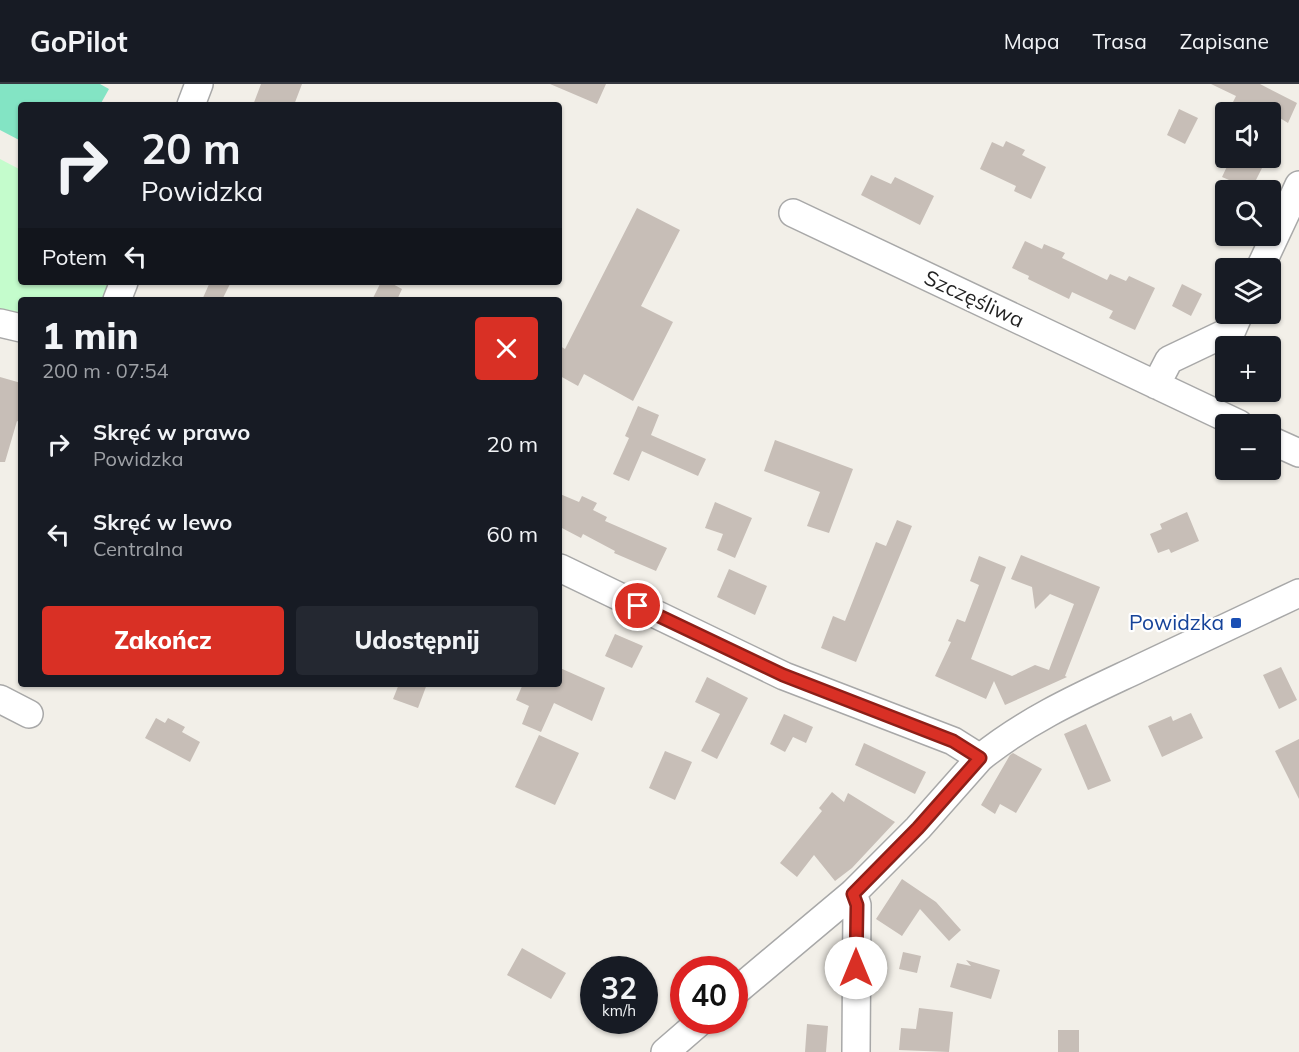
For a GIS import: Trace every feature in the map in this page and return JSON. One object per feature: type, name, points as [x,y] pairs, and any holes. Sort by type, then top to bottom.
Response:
[{"type":"street","points":[[192,102],[199,84]]},
{"type":"street","points":[[1265,258],[1299,185]]},
{"type":"street","name":"Szczęśliwa","points":[[793,213],[1218,414]]},
{"type":"street","points":[[0,323],[18,327]]},
{"type":"street","points":[[1156,385],[1169,360],[1232,330],[1235,324]]},
{"type":"street","points":[[1281,445],[1299,453]]},
{"type":"street","points":[[562,569],[783,675],[953,741],[980,758]]},
{"type":"street","points":[[748,981],[853,894],[918,828],[980,758],[1026,724],[1065,703],[1299,593]]},
{"type":"street","points":[[0,699],[29,714]]},
{"type":"street","points":[[853,894],[857,905],[856,1052]]},
{"type":"street","points":[[665,1052],[686,1034]]},
{"type":"green space","points":[[0,84],[100,84],[109,89],[102,102],[18,102],[18,139],[0,130]]},
{"type":"green space","points":[[0,159],[18,168],[18,285],[110,285],[105,297],[18,297],[18,319],[0,315]]},
{"type":"building","points":[[261,84],[302,84],[295,102],[254,102]]},
{"type":"building","points":[[550,84],[606,84],[597,104]]},
{"type":"building","points":[[1211,84],[1260,84],[1297,103],[1288,123],[1281,119],[1281,102],[1233,102],[1236,96]]},
{"type":"building","points":[[1179,109],[1198,118],[1185,144],[1167,135]]},
{"type":"building","points":[[1006,141],[1025,150],[1022,155],[1046,167],[1031,199],[1014,191],[1016,186],[980,169],[992,142],[1003,147]]},
{"type":"building","points":[[1226,168],[1262,168],[1256,180],[1229,180],[1222,177]]},
{"type":"building","points":[[871,175],[891,184],[895,177],[934,196],[920,225],[861,195]]},
{"type":"building","points":[[637,208],[680,230],[641,306],[673,322],[633,401],[584,374],[578,386],[562,377],[562,347],[565,349]]},
{"type":"building","points":[[1025,241],[1042,249],[1044,244],[1065,253],[1062,258],[1107,280],[1110,274],[1126,281],[1129,276],[1155,288],[1135,330],[1109,318],[1113,311],[1072,292],[1069,299],[1028,279],[1029,276],[1012,268]]},
{"type":"building","points":[[1182,284],[1202,294],[1191,316],[1172,306]]},
{"type":"building","points":[[209,285],[230,285],[224,297],[203,297]]},
{"type":"building","points":[[380,285],[395,285],[402,289],[398,297],[374,297]]},
{"type":"building","points":[[0,377],[18,382],[18,422],[5,462],[0,462]]},
{"type":"building","points":[[638,406],[659,415],[651,435],[706,459],[698,476],[642,451],[629,481],[613,474],[629,438],[625,436]]},
{"type":"building","points":[[775,440],[853,469],[829,533],[807,526],[820,492],[764,471]]},
{"type":"building","points":[[562,495],[579,502],[582,496],[597,503],[593,510],[607,517],[605,521],[667,548],[656,571],[614,553],[615,551],[583,534],[581,538],[562,528]]},
{"type":"building","points":[[715,502],[752,518],[735,558],[717,550],[723,534],[705,528]]},
{"type":"building","points":[[1187,512],[1199,541],[1171,553],[1169,549],[1158,553],[1150,534],[1162,529],[1160,524]]},
{"type":"building","points":[[897,520],[912,526],[856,662],[821,648],[833,616],[845,621],[876,542],[886,546]]},
{"type":"building","points":[[1021,555],[1100,587],[1065,676],[1067,677],[1005,705],[994,681],[986,699],[935,676],[951,642],[948,641],[957,619],[965,622],[979,585],[970,581],[979,556],[1006,567],[971,659],[1012,676],[1035,665],[1049,670],[1074,604],[1050,594],[1035,609],[1032,587],[1011,579]]},
{"type":"building","points":[[729,569],[767,586],[755,615],[717,597]]},
{"type":"building","points":[[615,634],[643,646],[632,668],[605,656]]},
{"type":"building","points":[[1281,667],[1297,700],[1279,709],[1263,675]]},
{"type":"building","points":[[562,669],[605,688],[592,721],[554,703],[541,732],[522,724],[529,706],[516,700],[522,687],[562,687]]},
{"type":"building","points":[[707,677],[748,698],[717,759],[701,751],[720,714],[695,702]]},
{"type":"building","points":[[398,687],[426,687],[418,708],[393,699]]},
{"type":"building","points":[[1191,713],[1203,738],[1162,757],[1148,726],[1171,716],[1173,721]]},
{"type":"building","points":[[784,714],[813,727],[806,743],[793,737],[785,752],[770,744]]},
{"type":"building","points":[[156,718],[165,723],[168,718],[185,727],[182,732],[200,742],[190,762],[145,738]]},
{"type":"building","points":[[1086,724],[1111,781],[1088,790],[1064,734]]},
{"type":"building","points":[[539,735],[579,753],[555,805],[515,787]]},
{"type":"building","points":[[1299,739],[1299,799],[1275,751]]},
{"type":"building","points":[[864,743],[926,772],[915,794],[855,765]]},
{"type":"building","points":[[665,751],[692,762],[675,800],[649,788]]},
{"type":"building","points":[[1013,753],[1042,769],[1016,813],[1000,804],[995,814],[981,805]]},
{"type":"building","points":[[832,792],[844,802],[848,793],[895,822],[852,868],[835,881],[814,855],[797,877],[780,863],[822,811],[819,808]]},
{"type":"building","points":[[902,879],[936,902],[961,930],[949,941],[920,909],[902,936],[876,919]]},
{"type":"building","points":[[522,948],[566,973],[551,999],[507,975]]},
{"type":"building","points":[[903,952],[921,956],[917,973],[899,969]]},
{"type":"building","points":[[966,960],[1000,970],[991,999],[950,987],[957,963],[971,966]]},
{"type":"building","points":[[919,1008],[953,1012],[949,1052],[899,1050],[901,1028],[916,1029]]},
{"type":"building","points":[[807,1024],[828,1026],[826,1052],[805,1052]]},
{"type":"building","points":[[1058,1030],[1079,1030],[1079,1052],[1058,1052]]},
{"type":"place","name":"Powidzka","points":[[1236,623]]},
{"type":"route","points":[[638,606],[783,675],[953,741],[980,758],[918,828],[853,894],[857,905],[856,968]]}]
